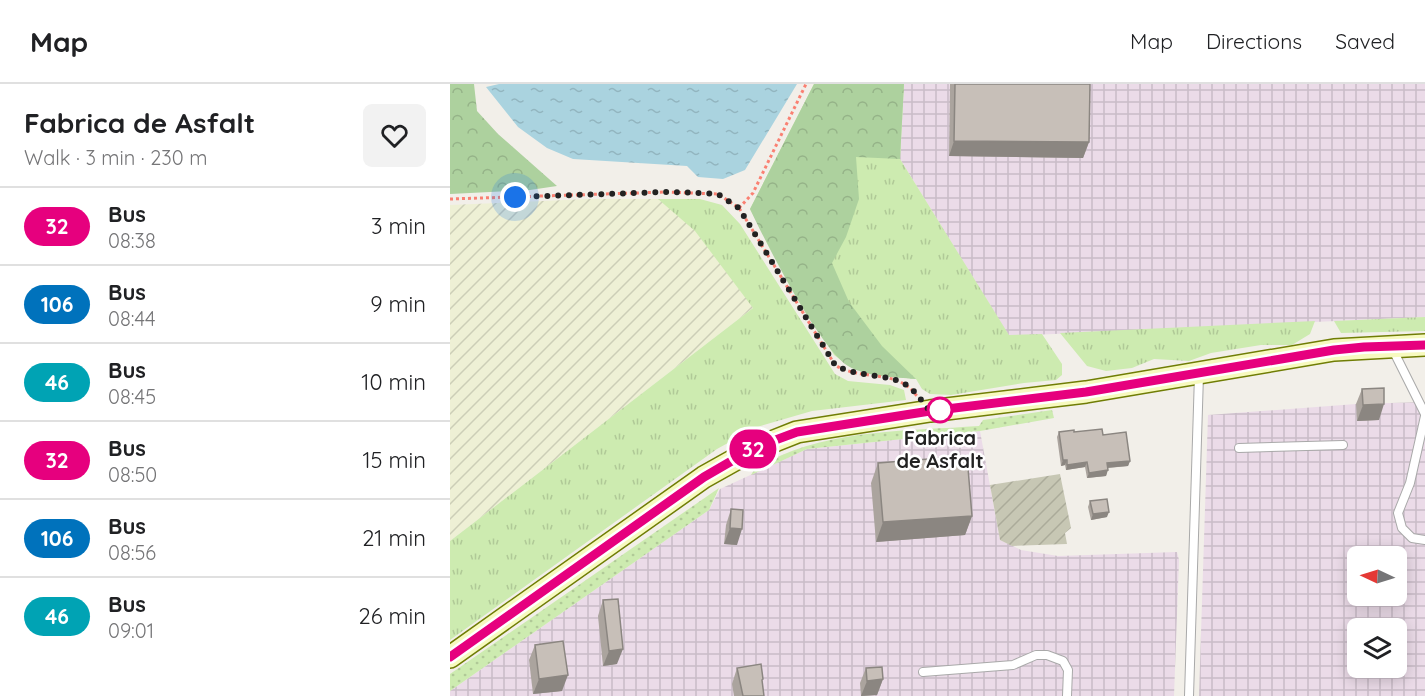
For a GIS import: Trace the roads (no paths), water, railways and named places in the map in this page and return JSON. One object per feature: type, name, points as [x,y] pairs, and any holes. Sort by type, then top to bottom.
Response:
[{"type":"street","points":[[450,657],[704,477],[754,448],[797,432],[930,411],[1086,392],[1334,350],[1391,345],[1425,345]]},
{"type":"lane","points":[[1391,345],[1425,415],[1410,483],[1398,513],[1402,528],[1412,538],[1425,540]]},
{"type":"lane","points":[[1189,696],[1199,374]]},
{"type":"lane","points":[[1239,448],[1343,445]]},
{"type":"lane","points":[[923,672],[1013,665],[1036,655],[1047,655],[1064,661],[1068,670],[1068,696]]},
{"type":"water","points":[[499,84],[797,84],[745,170],[723,179],[698,177],[687,166],[573,159],[547,148],[518,127],[486,87]]},
{"type":"place","name":"Fabrica de Asfalt","points":[[940,410]]}]
